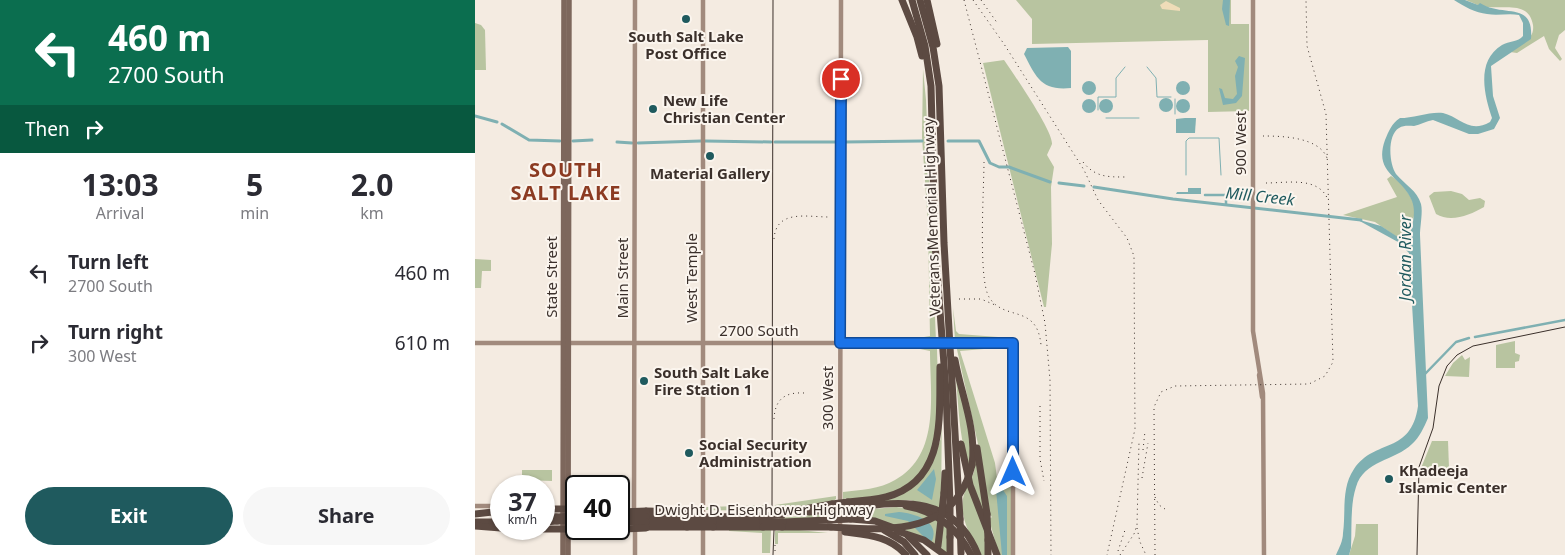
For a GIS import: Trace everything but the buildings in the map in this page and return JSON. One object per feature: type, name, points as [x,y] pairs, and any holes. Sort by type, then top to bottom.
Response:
[{"type":"highway","points":[[902,0],[913,24],[922,57],[932,135]]},
{"type":"highway","name":"Veterans Memorial Highway","points":[[912,0],[928,64],[935,244],[947,428],[951,555]]},
{"type":"highway","name":"Veterans Memorial Highway","points":[[919,0],[937,64],[942,134],[944,244],[961,554]]},
{"type":"highway","points":[[927,0],[941,72],[942,134]]},
{"type":"highway","points":[[949,316],[957,371],[977,450],[987,514],[988,555]]},
{"type":"highway","points":[[849,506],[897,493],[914,482],[930,461],[938,438],[941,317]]},
{"type":"highway","points":[[953,386],[967,475],[997,555]]},
{"type":"highway","points":[[871,529],[906,528],[924,523],[951,505],[961,492],[972,465],[973,456],[969,422]]},
{"type":"highway","points":[[937,555],[944,493],[945,434],[947,428]]},
{"type":"highway","points":[[713,520],[762,521],[782,519],[831,507],[900,502],[930,507],[957,524],[969,538],[978,555]]},
{"type":"highway","name":"Dwight D. Eisenhower Highway","points":[[849,506],[894,505],[924,511],[951,527],[971,555]]},
{"type":"highway","points":[[475,515],[490,511]]},
{"type":"highway","points":[[475,515],[490,516]]},
{"type":"highway","name":"Dwight D. Eisenhower Highway","points":[[687,519],[713,520],[740,516],[762,521],[772,516],[830,525],[851,520],[865,520],[886,524],[905,533],[927,555]]},
{"type":"highway","points":[[556,519],[565,518]]},
{"type":"highway","points":[[556,519],[565,520]]},
{"type":"highway","points":[[630,522],[687,519]]},
{"type":"highway","points":[[630,522],[646,521],[658,527],[687,519]]},
{"type":"highway","points":[[782,519],[794,527],[861,524],[888,532],[904,542],[915,555]]},
{"type":"highway","points":[[475,524],[490,523]]},
{"type":"highway","points":[[475,524],[490,526]]},
{"type":"highway","points":[[830,525],[915,535],[930,543],[945,555]]},
{"type":"highway","points":[[830,525],[881,537],[907,555]]},
{"type":"main road","name":"State Street","points":[[564,0],[568,475]]},
{"type":"main road","name":"State Street","points":[[566,344],[569,0]]},
{"type":"main road","points":[[564,78],[569,92]]},
{"type":"main road","name":"State Street","points":[[563,555],[565,538]]},
{"type":"main road","name":"State Street","points":[[567,540],[568,555]]},
{"type":"street","name":"Main Street","points":[[635,0],[635,555]]},
{"type":"street","name":"West Temple","points":[[703,0],[703,555]]},
{"type":"street","name":"300 West","points":[[841,0],[841,555]]},
{"type":"street","name":"900 West","points":[[1253,0],[1253,331],[1259,375],[1262,381],[1264,555]]},
{"type":"street","name":"2700 South","points":[[475,343],[1013,343],[1013,555]]},
{"type":"street","points":[[475,506],[490,507]]},
{"type":"green space","points":[[1016,0],[1231,0],[1231,24],[1249,24],[1249,111],[1208,112],[1208,40],[1032,44],[1032,19]]},
{"type":"green space","points":[[1466,0],[1565,0],[1565,30],[1559,35],[1555,48],[1562,59],[1560,61],[1549,49],[1544,36],[1517,53],[1509,51],[1526,41],[1532,34],[1533,25],[1531,17],[1527,12],[1509,7],[1477,5]]},
{"type":"green space","points":[[475,23],[481,25],[485,30],[486,70],[475,70]]},
{"type":"green space","points":[[1004,60],[1040,115],[1051,137],[1052,144],[1047,155],[1054,167],[1051,187],[1052,244],[1046,307],[1044,307],[983,63]]},
{"type":"green space","points":[[923,69],[926,100],[936,341],[900,341],[930,336],[928,225],[922,137]]},
{"type":"green space","points":[[1391,176],[1403,186],[1416,208],[1407,244],[1375,222],[1343,215],[1397,197],[1387,179]]},
{"type":"green space","points":[[1451,191],[1462,194],[1469,200],[1480,198],[1485,201],[1484,207],[1473,213],[1454,218],[1442,217],[1436,214],[1429,196],[1434,192]]},
{"type":"green space","points":[[475,259],[491,260],[491,271],[482,271],[481,288],[475,288]]},
{"type":"green space","points":[[953,308],[956,331],[959,334],[1011,338],[1010,340],[955,341]]},
{"type":"green space","points":[[1515,341],[1515,353],[1520,355],[1519,361],[1515,362],[1515,368],[1496,368],[1496,345]]},
{"type":"green space","points":[[900,345],[937,345],[937,430],[932,451],[923,469],[910,484],[890,494],[848,500],[845,498],[843,501],[843,492],[863,490],[889,483],[910,469],[920,455],[926,440],[931,404],[930,351]]},
{"type":"green space","points":[[956,345],[1008,345],[1008,347],[960,351],[995,463],[998,486],[1011,486],[1011,555],[999,555],[989,519],[992,517],[989,514],[980,453]]},
{"type":"green space","points":[[1462,355],[1465,360],[1470,357],[1469,377],[1445,376],[1453,363]]},
{"type":"green space","points":[[955,370],[971,436],[970,468],[961,432]]},
{"type":"green space","points":[[942,406],[941,510],[910,500],[848,504],[892,497],[932,464],[941,438]]},
{"type":"green space","points":[[1432,441],[1448,441],[1449,468],[1421,468]]},
{"type":"green space","points":[[976,451],[985,516],[971,479],[974,472]]},
{"type":"green space","points":[[522,470],[552,470],[552,475],[522,475]]},
{"type":"green space","points":[[968,485],[986,529],[987,555],[981,555],[965,521],[962,503]]},
{"type":"green space","points":[[836,496],[836,499],[832,502],[779,511],[777,509],[774,512],[775,505]]},
{"type":"green space","points":[[770,505],[766,511],[706,510],[706,507]]},
{"type":"green space","points":[[897,507],[933,517],[899,527],[848,517],[848,511]]},
{"type":"green space","points":[[833,513],[832,518],[779,519],[779,518]]},
{"type":"green space","points":[[937,519],[940,522],[937,545],[905,530]]},
{"type":"green space","points":[[943,524],[948,527],[948,555],[941,549]]},
{"type":"green space","points":[[1356,524],[1378,524],[1378,555],[1349,555],[1355,536]]},
{"type":"green space","points":[[775,529],[776,531],[789,529],[828,533],[778,533],[778,544],[775,544]]},
{"type":"green space","points":[[729,530],[771,530],[770,553],[762,553],[762,533]]},
{"type":"sand","points":[[1166,1],[1180,8],[1180,11],[1162,9],[1160,5]]},
{"type":"water","points":[[1223,0],[1230,0],[1229,26],[1226,25],[1222,9]]},
{"type":"water","points":[[1454,0],[1465,0],[1478,5],[1480,3],[1489,7],[1522,14],[1528,19],[1531,27],[1531,39],[1491,66],[1493,96],[1500,118],[1494,129],[1478,134],[1469,134],[1433,120],[1414,126],[1401,127],[1392,137],[1390,150],[1396,174],[1417,195],[1422,207],[1420,235],[1428,418],[1420,435],[1412,444],[1405,450],[1373,466],[1360,478],[1353,501],[1349,555],[1336,555],[1342,539],[1347,484],[1350,476],[1362,459],[1400,439],[1408,432],[1414,422],[1418,406],[1409,253],[1398,242],[1356,219],[1381,226],[1407,243],[1414,217],[1412,201],[1402,186],[1390,174],[1383,160],[1382,151],[1391,128],[1400,118],[1433,113],[1443,113],[1465,124],[1476,126],[1490,122],[1492,118],[1484,78],[1488,60],[1502,45],[1523,36],[1523,23],[1519,15],[1483,13],[1470,9]]},
{"type":"water","points":[[1068,47],[1071,51],[1071,88],[1046,85],[1036,76],[1024,54],[1027,48]]},
{"type":"water","points":[[1239,56],[1245,58],[1242,96],[1236,103],[1223,105],[1219,88],[1222,89],[1225,98],[1233,99],[1237,94],[1235,76],[1238,67],[1235,61]]},
{"type":"water","points":[[1086,81],[1092,81],[1096,88],[1092,95],[1086,95],[1082,91],[1082,85]]},
{"type":"water","points":[[1180,81],[1186,81],[1190,88],[1186,95],[1180,95],[1176,91],[1176,85]]},
{"type":"water","points":[[1163,98],[1169,98],[1173,105],[1169,112],[1163,112],[1159,108],[1159,102]]},
{"type":"water","points":[[1086,99],[1092,99],[1096,106],[1092,113],[1086,113],[1082,109],[1082,103]]},
{"type":"water","points":[[1103,99],[1109,99],[1113,106],[1109,113],[1103,113],[1099,109],[1099,103]]},
{"type":"water","points":[[1180,99],[1186,99],[1190,106],[1186,113],[1180,113],[1176,109],[1176,103]]},
{"type":"water","points":[[1196,118],[1195,133],[1176,133],[1176,119]]},
{"type":"water","points":[[1188,188],[1201,188],[1201,194],[1176,194],[1177,192],[1188,192]]},
{"type":"water","points":[[934,469],[936,479],[932,500],[917,490]]},
{"type":"water","points":[[996,490],[1003,490],[1007,496],[1007,555],[1002,555]]},
{"type":"water","points":[[899,512],[918,516],[929,523],[933,528],[934,534],[932,541],[927,540],[908,521],[885,516],[885,514]]},
{"type":"waterway","points":[[1098,110],[1098,97],[1116,97],[1116,78],[1125,67]]},
{"type":"waterway","points":[[1147,67],[1156,78],[1157,97],[1171,97]]},
{"type":"waterway","points":[[1175,99],[1175,114]]},
{"type":"waterway","name":"Mill Creek","points":[[475,116],[497,122]]},
{"type":"waterway","points":[[1106,118],[1139,118]]},
{"type":"waterway","name":"Mill Creek","points":[[502,124],[529,140],[560,141]]},
{"type":"waterway","points":[[1186,175],[1186,141],[1189,138],[1219,138],[1221,175]]},
{"type":"waterway","name":"Mill Creek","points":[[573,141],[592,140]]},
{"type":"waterway","name":"Mill Creek","points":[[638,143],[701,141]]},
{"type":"waterway","name":"Mill Creek","points":[[705,141],[771,142]]},
{"type":"waterway","name":"Mill Creek","points":[[844,142],[922,141]]},
{"type":"waterway","name":"Mill Creek","points":[[948,141],[979,141],[990,163],[999,167],[1009,167],[1050,182]]},
{"type":"waterway","name":"Mill Creek","points":[[617,142],[632,143]]},
{"type":"waterway","name":"Mill Creek","points":[[775,142],[837,142]]},
{"type":"waterway","name":"Mill Creek","points":[[1059,183],[1084,186]]},
{"type":"waterway","name":"Mill Creek","points":[[1094,187],[1173,199],[1361,220]]},
{"type":"waterway","points":[[1205,195],[1226,195],[1226,204]]},
{"type":"waterway","points":[[1475,337],[1565,320]]},
{"type":"waterway","points":[[1425,374],[1456,342],[1469,338]]},
{"type":"tram line","points":[[772,512],[773,0]]},
{"type":"tram line","points":[[1417,555],[1419,467],[1433,428],[1439,386],[1447,366],[1457,355],[1473,346],[1565,327]]},
{"type":"tram line","points":[[773,555],[774,530]]},
{"type":"railway","points":[[964,0],[1035,274],[1045,323],[1050,380],[1051,555]]},
{"type":"railway","points":[[973,0],[1004,44],[1084,170],[1098,200],[1127,238],[1134,256],[1135,429],[1107,555]]},
{"type":"railway","points":[[981,0],[998,24]]},
{"type":"railway","points":[[1155,555],[1154,407],[1161,392],[1175,386],[1309,384],[1325,376],[1333,362],[1326,114],[1307,46],[1306,0]]},
{"type":"railway","points":[[1263,136],[1289,137],[1308,142],[1323,151],[1327,158]]},
{"type":"railway","points":[[984,162],[983,253],[986,287],[989,297],[995,305],[1027,318],[1033,323],[1038,332],[1041,345]]},
{"type":"railway","points":[[1083,162],[1092,171],[1102,175],[1125,177]]},
{"type":"railway","points":[[1266,183],[1301,182],[1310,184],[1324,192],[1328,200]]},
{"type":"railway","points":[[774,239],[776,229],[786,219],[802,216],[829,217]]},
{"type":"railway","points":[[959,299],[981,299],[995,305]]},
{"type":"railway","points":[[774,419],[776,406],[782,398],[791,394],[804,393]]},
{"type":"railway","points":[[1040,406],[1040,459],[1044,481]]},
{"type":"railway","points":[[1143,450],[1145,431]]},
{"type":"railway","points":[[1120,555],[1134,534],[1137,525],[1139,442]]},
{"type":"railway","points":[[1142,478],[1148,443]]},
{"type":"railway","points":[[1155,497],[1159,505],[1168,511]]},
{"type":"railway","points":[[1137,528],[1140,542],[1146,555]]},
{"type":"railway","points":[[1118,551],[1125,530]]},
{"type":"railway","points":[[775,545],[775,555]]},
{"type":"place","name":"South Salt Lake Post Office","points":[[686,19]]},
{"type":"place","name":"New Life Christian Center","points":[[653,109]]},
{"type":"place","name":"Material Gallery","points":[[710,156]]},
{"type":"place","name":"South Salt Lake Fire Station 1","points":[[644,381]]},
{"type":"place","name":"Social Security Administration","points":[[689,453]]},
{"type":"place","name":"Khadeeja Islamic Center","points":[[1389,479]]},
{"type":"district","name":"SOUTH SALT LAKE","points":[[566,180]]},
{"type":"route","points":[[841,79],[840,343],[1013,343],[1013,472]]},
{"type":"water label","name":"Jordan River","points":[[1405,258]]}]
